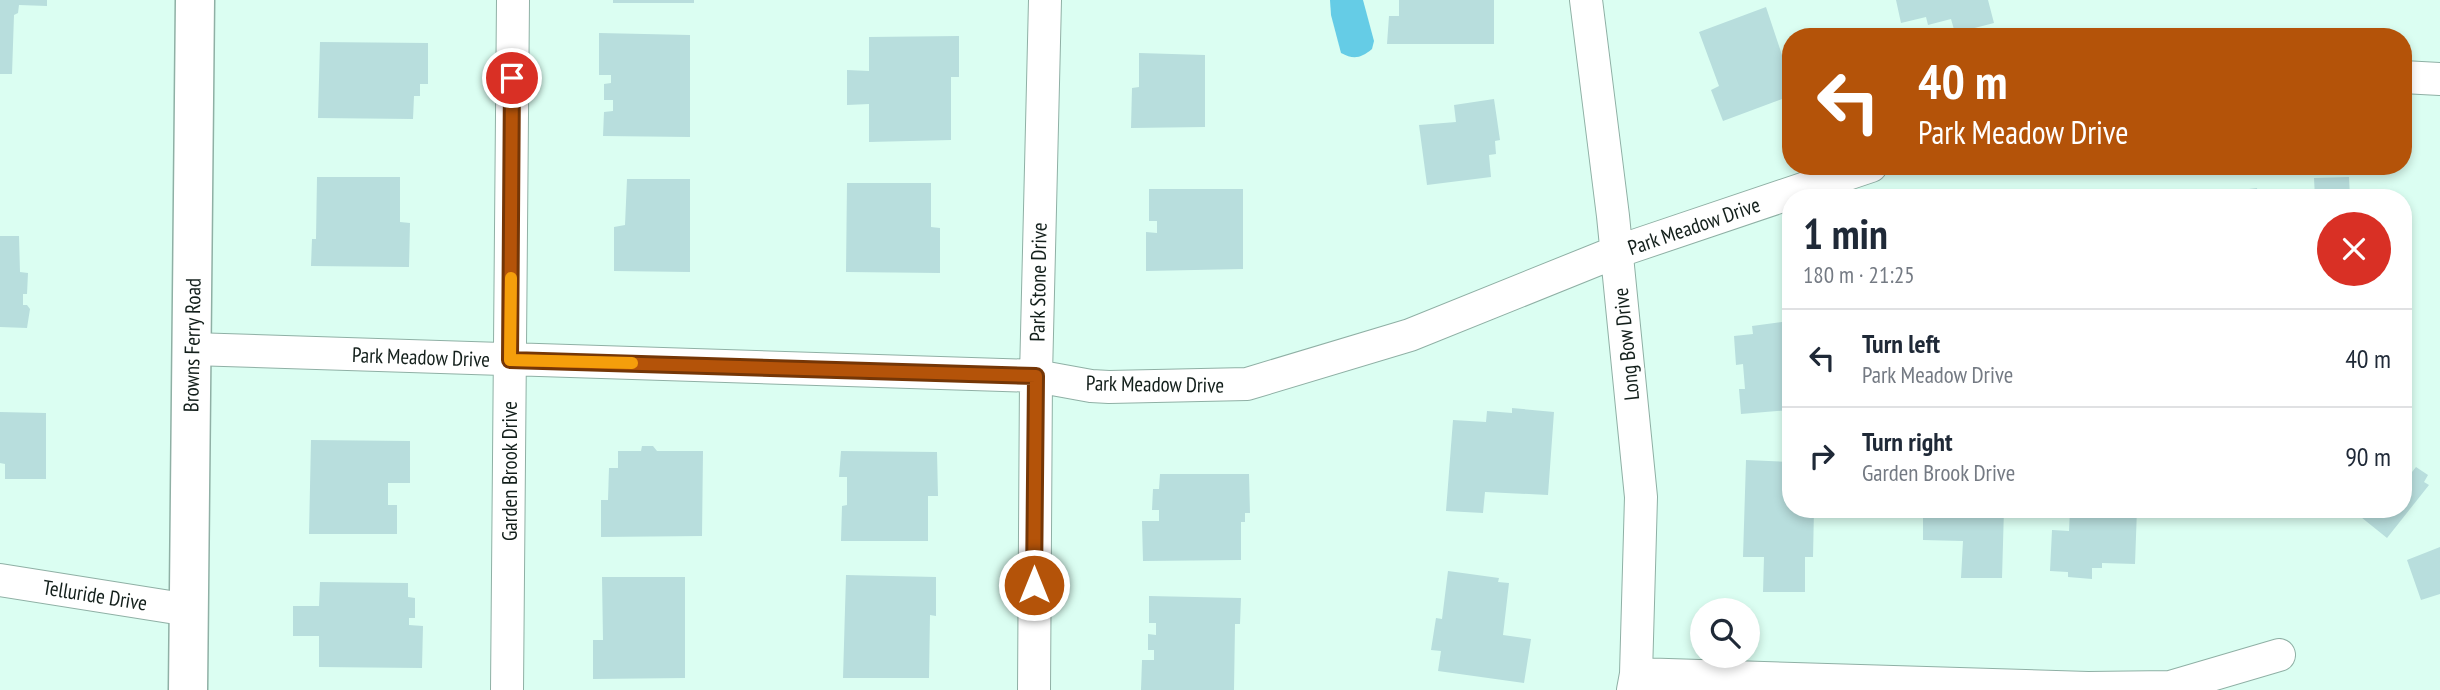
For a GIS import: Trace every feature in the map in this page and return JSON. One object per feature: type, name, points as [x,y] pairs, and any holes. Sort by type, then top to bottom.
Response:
[{"type":"street","name":"Browns Ferry Road","points":[[188,690],[195,0]]},
{"type":"street","name":"Garden Brook Drive","points":[[507,690],[513,0]]},
{"type":"street","name":"Park Stone Drive","points":[[1034,690],[1036,376],[1045,0]]},
{"type":"street","name":"Long Bow Drive","points":[[1586,0],[1616,252],[1641,498],[1635,682]]},
{"type":"street","points":[[2412,77],[2440,79]]},
{"type":"street","name":"Park Meadow Drive","points":[[1803,189],[1844,175]]},
{"type":"street","name":"Park Meadow Drive","points":[[192,349],[1036,376],[1109,387],[1247,384],[1410,335],[1616,252],[1782,196]]},
{"type":"street","name":"Telluride Drive","points":[[0,580],[189,610]]},
{"type":"street","points":[[1635,682],[2170,687],[2279,655]]},
{"type":"water","points":[[1330,0],[1363,0],[1374,41],[1372,49],[1357,57],[1341,53]]},
{"type":"building","points":[[0,0],[47,0],[47,6],[19,5],[18,13],[14,15],[12,74],[0,74]]},
{"type":"building","points":[[613,0],[694,0],[694,3],[613,3]]},
{"type":"building","points":[[1399,0],[1494,0],[1494,44],[1387,44],[1389,16],[1399,16]]},
{"type":"building","points":[[1896,0],[1988,0],[1994,23],[1974,28],[1954,28],[1951,19],[1928,25],[1926,17],[1901,23]]},
{"type":"building","points":[[1766,7],[1782,55],[1782,99],[1723,121],[1711,90],[1719,86],[1699,32]]},
{"type":"building","points":[[599,33],[690,35],[690,137],[603,136],[604,112],[613,111],[613,100],[604,100],[604,84],[611,83],[611,75],[599,75]]},
{"type":"building","points":[[959,36],[959,77],[951,77],[951,140],[869,142],[869,104],[847,105],[847,70],[869,71],[869,37]]},
{"type":"building","points":[[320,42],[428,43],[428,84],[420,84],[420,96],[414,96],[413,119],[318,118]]},
{"type":"building","points":[[1139,53],[1205,55],[1205,127],[1131,128],[1132,88],[1139,87]]},
{"type":"building","points":[[1494,99],[1500,140],[1495,141],[1496,154],[1489,155],[1491,177],[1427,185],[1419,125],[1456,122],[1454,105]]},
{"type":"building","points":[[317,177],[400,177],[400,222],[410,223],[409,267],[311,266],[312,239],[316,239]]},
{"type":"building","points":[[2349,177],[2350,189],[2315,189],[2314,178]]},
{"type":"building","points":[[627,179],[690,179],[690,272],[614,271],[614,227],[625,225]]},
{"type":"building","points":[[847,183],[931,183],[931,227],[940,228],[940,273],[846,272]]},
{"type":"building","points":[[1149,189],[1243,189],[1243,269],[1146,271],[1146,232],[1157,233],[1157,221],[1149,221]]},
{"type":"building","points":[[0,236],[19,236],[20,272],[28,273],[27,294],[23,294],[23,305],[30,309],[27,328],[0,327]]},
{"type":"building","points":[[1782,322],[1782,411],[1741,414],[1739,389],[1745,389],[1743,364],[1736,365],[1734,336],[1753,334],[1752,326]]},
{"type":"building","points":[[1512,408],[1554,412],[1548,495],[1485,492],[1483,513],[1446,511],[1453,420],[1486,422],[1487,411],[1512,413]]},
{"type":"building","points":[[0,412],[46,413],[46,479],[5,479],[5,464],[0,463]]},
{"type":"building","points":[[311,440],[410,441],[410,483],[388,483],[388,505],[397,505],[397,534],[309,534]]},
{"type":"building","points":[[642,446],[653,446],[657,451],[703,451],[702,536],[601,537],[601,500],[608,500],[609,468],[618,468],[618,451],[641,451]]},
{"type":"building","points":[[841,451],[937,452],[938,496],[928,496],[928,541],[841,541],[842,506],[847,505],[847,477],[839,477]]},
{"type":"building","points":[[1746,460],[1782,462],[1782,518],[1814,518],[1813,557],[1805,557],[1805,592],[1763,592],[1764,557],[1743,557]]},
{"type":"building","points":[[2416,467],[2428,475],[2424,482],[2429,485],[2412,506],[2412,472]]},
{"type":"building","points":[[1160,474],[1249,474],[1250,513],[1245,513],[1245,522],[1241,522],[1241,560],[1143,561],[1142,521],[1159,521],[1159,510],[1152,510],[1153,489],[1159,489]]},
{"type":"building","points":[[1923,518],[2004,518],[2002,578],[1961,578],[1963,541],[1923,540]]},
{"type":"building","points":[[2070,518],[2137,518],[2135,564],[2102,563],[2102,568],[2092,568],[2092,579],[2068,577],[2068,572],[2050,571],[2052,530],[2069,531]]},
{"type":"building","points":[[2362,518],[2403,518],[2387,538]]},
{"type":"building","points":[[2440,547],[2440,594],[2421,600],[2407,560]]},
{"type":"building","points":[[1448,571],[1499,578],[1498,582],[1509,583],[1503,635],[1531,639],[1524,683],[1438,671],[1441,651],[1431,650],[1436,618],[1442,619]]},
{"type":"building","points":[[846,575],[936,577],[936,616],[930,615],[929,678],[843,678]]},
{"type":"building","points":[[602,577],[685,577],[685,678],[593,679],[593,640],[603,640]]},
{"type":"building","points":[[320,582],[408,583],[408,597],[415,598],[415,618],[409,618],[409,625],[423,626],[422,668],[319,667],[319,636],[293,636],[293,606],[319,606]]},
{"type":"building","points":[[1149,596],[1241,598],[1240,624],[1235,624],[1234,690],[1141,690],[1142,660],[1154,660],[1154,650],[1148,650],[1148,634],[1156,635],[1156,623],[1149,623]]},
{"type":"slow traffic","points":[[511,278],[510,360],[632,363]]},
{"type":"route","points":[[512,78],[510,360],[1036,376],[1034,585]]}]
